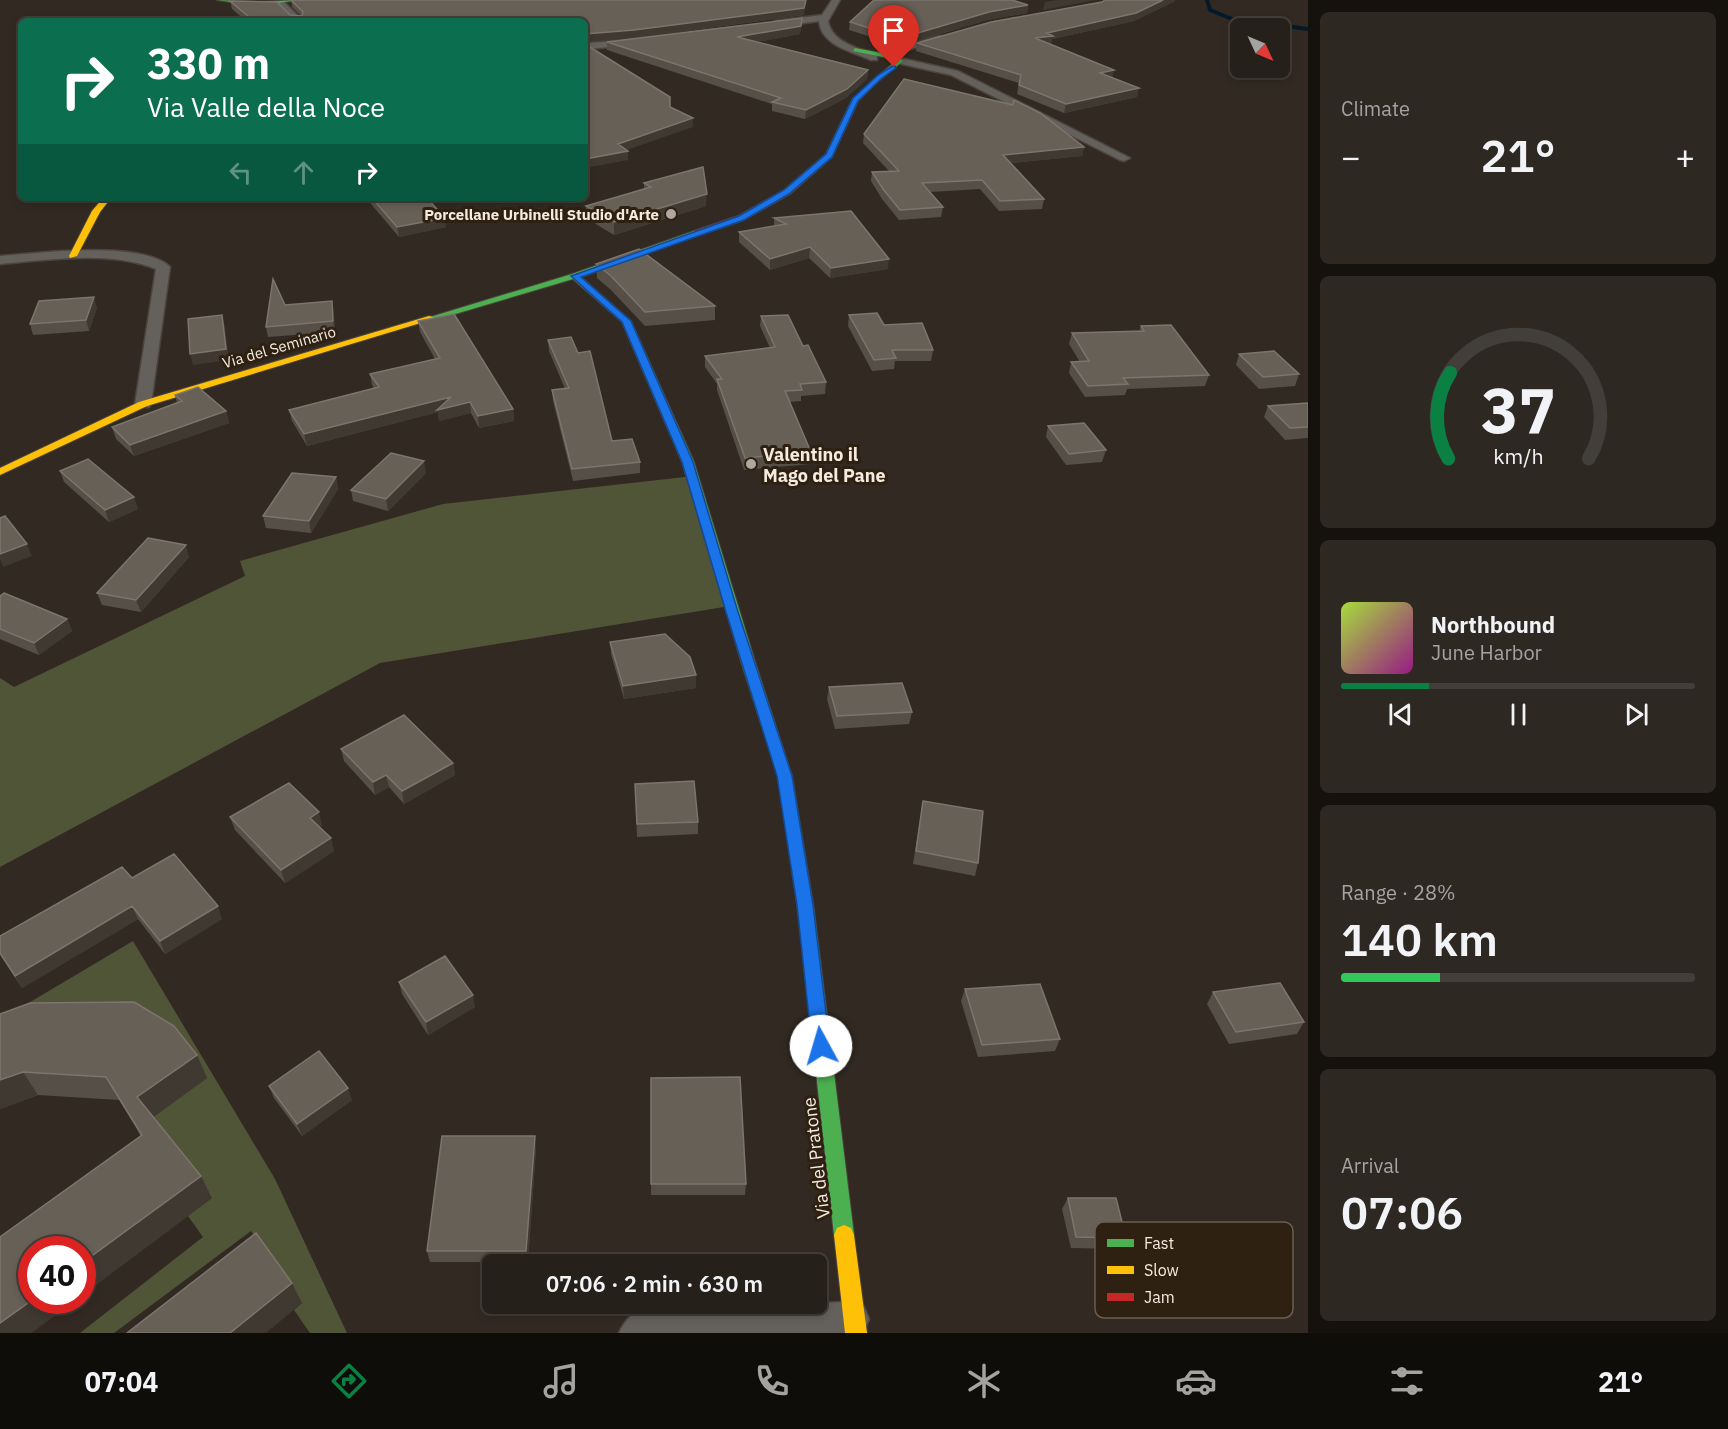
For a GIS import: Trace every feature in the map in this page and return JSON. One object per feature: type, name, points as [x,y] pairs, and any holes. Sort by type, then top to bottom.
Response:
[{"type":"street","points":[[220,0],[237,3],[280,3],[295,0]]},
{"type":"street","points":[[836,0],[825,17],[823,25],[827,35],[838,43],[897,64],[954,73],[1124,158]]},
{"type":"street","points":[[280,3],[295,18]]},
{"type":"street","points":[[768,25],[825,17]]},
{"type":"street","points":[[885,54],[954,35]]},
{"type":"street","points":[[588,46],[645,42]]},
{"type":"street","points":[[855,50],[895,57],[897,64]]},
{"type":"street","name":"Via del Seminario","points":[[0,472],[144,404],[575,276],[741,218],[787,192],[829,155],[855,100],[880,76],[897,64]]},
{"type":"street","points":[[73,256],[96,211],[104,201]]},
{"type":"street","points":[[0,260],[73,256],[124,257],[153,262],[163,267],[144,404]]},
{"type":"street","name":"Via del Pratone","points":[[575,276],[626,321],[688,462],[732,612],[785,776],[805,905],[854,1326]]},
{"type":"street","points":[[636,1333],[644,1325],[854,1326]]},
{"type":"green space","points":[[694,476],[730,606],[380,663],[0,867],[0,678],[14,687],[245,576],[240,561],[443,504]]},
{"type":"green space","points":[[133,941],[275,1179],[347,1333],[310,1333],[294,1310],[302,1303],[251,1231],[114,1333],[80,1333],[203,1237],[188,1216],[212,1198],[152,1159],[137,1129],[207,1078],[0,1020]]},
{"type":"building","points":[[291,0],[806,0],[804,8],[588,34],[588,18],[250,18],[230,1],[277,2],[290,15],[302,16],[303,12]]},
{"type":"building","points":[[874,0],[1012,0],[1028,5],[989,12],[901,38],[850,22]]},
{"type":"building","points":[[1105,0],[1163,0],[1136,13],[1047,33],[1053,36],[1035,38],[1114,70],[1100,73],[1139,88],[1066,104],[1019,85],[1021,75],[917,43],[991,22]]},
{"type":"building","points":[[802,18],[801,26],[737,37],[868,70],[847,89],[806,110],[772,102],[781,98],[607,42]]},
{"type":"building","points":[[588,46],[670,97],[670,107],[693,118],[618,144],[628,151],[588,158]]},
{"type":"building","points":[[904,79],[1013,105],[1014,100],[1040,113],[1084,147],[1003,155],[1044,199],[1000,201],[982,180],[922,183],[943,207],[900,210],[872,172],[899,171],[864,134]]},
{"type":"building","points":[[703,167],[707,194],[614,222],[586,206],[651,187],[644,183]]},
{"type":"building","points":[[375,201],[430,201],[445,218],[397,227]]},
{"type":"building","points":[[851,211],[889,259],[831,268],[810,247],[770,259],[739,232],[786,224],[774,218]]},
{"type":"building","points":[[639,249],[715,306],[645,312],[611,276],[596,264]]},
{"type":"building","points":[[273,279],[285,305],[332,301],[333,321],[266,327]]},
{"type":"building","points":[[94,297],[86,320],[30,324],[39,301]]},
{"type":"building","points":[[877,313],[884,325],[922,323],[933,350],[892,350],[896,358],[874,360],[849,315]]},
{"type":"building","points":[[454,314],[513,409],[478,416],[470,402],[437,410],[451,397],[304,434],[289,410],[379,387],[370,374],[440,358],[418,321]]},
{"type":"building","points":[[222,315],[226,349],[190,354],[188,319]]},
{"type":"building","points":[[788,315],[803,346],[808,345],[826,382],[800,384],[802,390],[785,391],[811,452],[745,458],[717,379],[722,379],[705,356],[775,347],[761,316]]},
{"type":"building","points":[[1171,325],[1209,375],[1123,378],[1128,384],[1088,386],[1071,362],[1089,361],[1072,333],[1144,331],[1141,326]]},
{"type":"building","points":[[571,337],[578,353],[590,351],[612,441],[632,439],[640,462],[572,469],[552,390],[569,388],[548,340]]},
{"type":"building","points":[[1274,351],[1299,374],[1263,377],[1239,354]]},
{"type":"building","points":[[198,387],[226,411],[130,445],[112,427],[182,401],[175,395]]},
{"type":"building","points":[[1308,403],[1308,427],[1290,428],[1268,406]]},
{"type":"building","points":[[1084,423],[1106,450],[1069,454],[1048,426]]},
{"type":"building","points":[[391,453],[424,461],[386,499],[351,490]]},
{"type":"building","points":[[88,459],[134,497],[105,510],[60,471]]},
{"type":"building","points":[[292,473],[336,477],[309,521],[263,516]]},
{"type":"building","points":[[5,516],[27,544],[0,554],[0,518]]},
{"type":"building","points":[[148,538],[186,545],[136,600],[97,593]]},
{"type":"building","points":[[4,593],[67,619],[34,643],[0,629],[0,596]]},
{"type":"building","points":[[665,634],[690,657],[696,675],[623,686],[610,642]]},
{"type":"building","points":[[902,683],[912,712],[837,716],[829,687]]},
{"type":"building","points":[[404,715],[453,763],[402,791],[386,775],[373,782],[341,749]]},
{"type":"building","points":[[694,781],[698,822],[637,824],[635,784]]},
{"type":"building","points":[[289,783],[319,812],[310,818],[331,838],[281,870],[230,817]]},
{"type":"building","points":[[923,801],[983,811],[978,863],[916,851]]},
{"type":"building","points":[[174,854],[218,906],[160,941],[132,906],[15,976],[0,953],[0,936],[122,867],[132,878]]},
{"type":"building","points":[[445,956],[473,995],[426,1022],[399,982]]},
{"type":"building","points":[[1280,983],[1304,1022],[1236,1032],[1213,992]]},
{"type":"building","points":[[1040,984],[1060,1039],[982,1045],[965,989]]},
{"type":"building","points":[[134,1002],[174,1026],[197,1055],[137,1097],[201,1176],[96,1253],[96,1236],[18,1236],[18,1310],[0,1323],[0,1237],[142,1135],[106,1077],[23,1072],[0,1080],[0,1014],[30,1003]]},
{"type":"building","points":[[319,1051],[348,1088],[297,1124],[269,1086]]},
{"type":"building","points":[[740,1077],[746,1184],[651,1184],[651,1078]]},
{"type":"building","points":[[442,1136],[535,1136],[526,1251],[427,1251]]},
{"type":"building","points":[[1068,1198],[1116,1198],[1122,1222],[1095,1222],[1095,1237],[1076,1237]]},
{"type":"building","points":[[256,1233],[292,1283],[230,1333],[127,1333]]},
{"type":"waterway","points":[[1207,0],[1210,10],[1232,19],[1308,29]]},
{"type":"traffic: fast","points":[[220,0],[258,4],[295,0]]},
{"type":"traffic: fast","points":[[855,50],[895,57],[900,61],[874,82]]},
{"type":"traffic: fast","points":[[432,318],[575,276],[697,233]]},
{"type":"traffic: fast","points":[[575,276],[626,321],[688,462],[750,668]]},
{"type":"traffic: fast","points":[[806,910],[844,1235]]},
{"type":"traffic: slow","points":[[73,256],[96,211],[104,201]]},
{"type":"traffic: slow","points":[[0,472],[143,404],[432,318]]},
{"type":"traffic: slow","points":[[750,668],[785,776],[806,910]]},
{"type":"traffic: slow","points":[[844,1235],[856,1333]]},
{"type":"traffic: jam","points":[[697,233],[741,218],[787,192],[829,155],[855,100],[874,82]]},
{"type":"place","name":"Porcellane Urbinelli Studio d'Arte","points":[[671,214]]},
{"type":"place","name":"Valentino il Mago del Pane","points":[[751,464]]},
{"type":"route","points":[[821,1046],[805,905],[785,776],[732,612],[688,462],[626,321],[575,276],[741,218],[787,192],[829,155],[855,100],[880,76],[894,67]]}]
